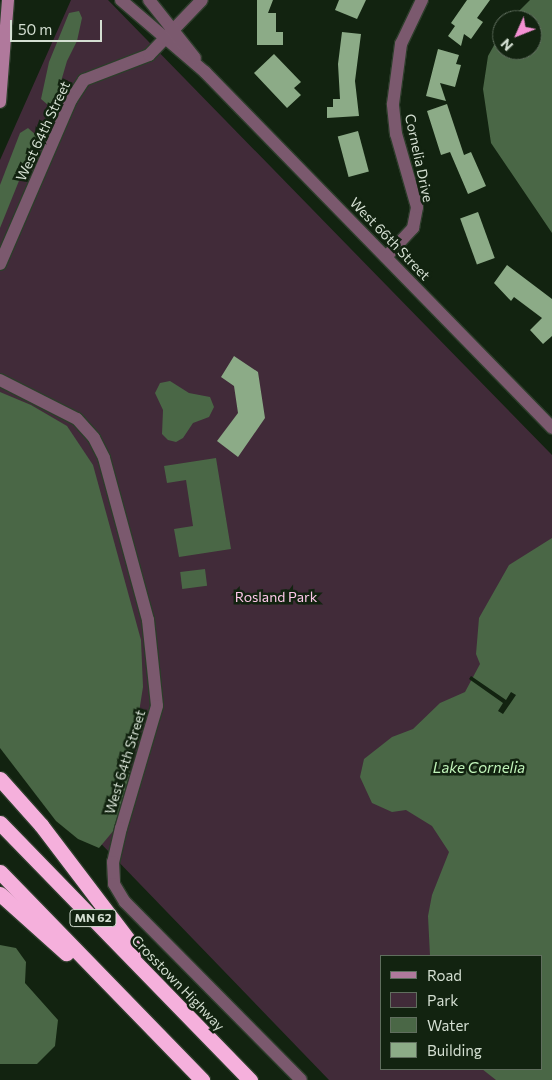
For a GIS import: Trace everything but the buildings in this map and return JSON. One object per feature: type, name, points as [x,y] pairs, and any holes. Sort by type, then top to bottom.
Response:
[{"type":"highway","points":[[0,779],[40,825],[186,1015]]},
{"type":"highway","name":"Crosstown Highway","points":[[0,823],[250,1080]]},
{"type":"highway","name":"MN 62","points":[[0,872],[202,1080]]},
{"type":"highway","points":[[0,894],[159,1035]]},
{"type":"main road","points":[[0,102],[9,4]]},
{"type":"street","name":"West 66th Street","points":[[120,0],[164,40],[205,72]]},
{"type":"street","name":"West 66th Street","points":[[149,0],[205,72],[552,428]]},
{"type":"street","name":"West 64th Street","points":[[0,264],[71,100],[84,80],[103,70],[133,64],[149,55],[202,0]]},
{"type":"street","name":"Cornelia Drive","points":[[386,257],[412,228],[417,207],[396,134],[393,104],[401,44],[422,0]]},
{"type":"street","name":"West 64th Street","points":[[0,380],[77,419],[94,438],[104,458],[148,620],[157,706],[121,828],[113,862],[114,884],[126,902],[301,1080]]},
{"type":"green space","name":"Rosland Park","points":[[71,0],[108,0],[552,455],[552,1080],[329,1080],[0,739],[0,160]]},
{"type":"water","points":[[530,0],[552,0],[552,233],[491,143],[483,89],[488,56],[492,49],[492,60],[542,60],[542,10],[520,10]]},
{"type":"water","points":[[79,11],[82,18],[77,41],[67,61],[55,102],[48,105],[41,99],[49,62],[69,13]]},
{"type":"water","points":[[28,128],[37,136],[0,228],[0,185],[20,133]]},
{"type":"water","points":[[170,381],[189,393],[210,397],[214,407],[209,417],[193,423],[183,438],[176,442],[168,440],[162,434],[163,410],[155,393],[160,383]]},
{"type":"water","points":[[0,392],[31,405],[67,426],[93,465],[141,640],[143,687],[128,782],[114,830],[99,848],[78,839],[56,821],[0,748]]},
{"type":"water","points":[[216,458],[231,549],[179,557],[174,529],[193,526],[186,480],[167,483],[164,466]]},
{"type":"water","name":"Lake Cornelia","points":[[552,538],[552,1080],[496,1080],[483,1070],[542,1070],[542,955],[430,955],[428,916],[432,895],[449,852],[432,826],[406,810],[392,812],[372,803],[360,777],[364,759],[392,737],[413,729],[440,703],[465,692],[480,664],[476,654],[479,618],[509,565]]},
{"type":"water","points":[[205,569],[207,586],[182,589],[180,572]]},
{"type":"water","points":[[0,945],[16,948],[26,962],[25,983],[58,1020],[55,1046],[37,1064],[0,1064]]},
{"type":"pier","points":[[471,676],[506,700],[511,692],[516,695],[503,714],[498,711],[503,703],[469,679]]}]
